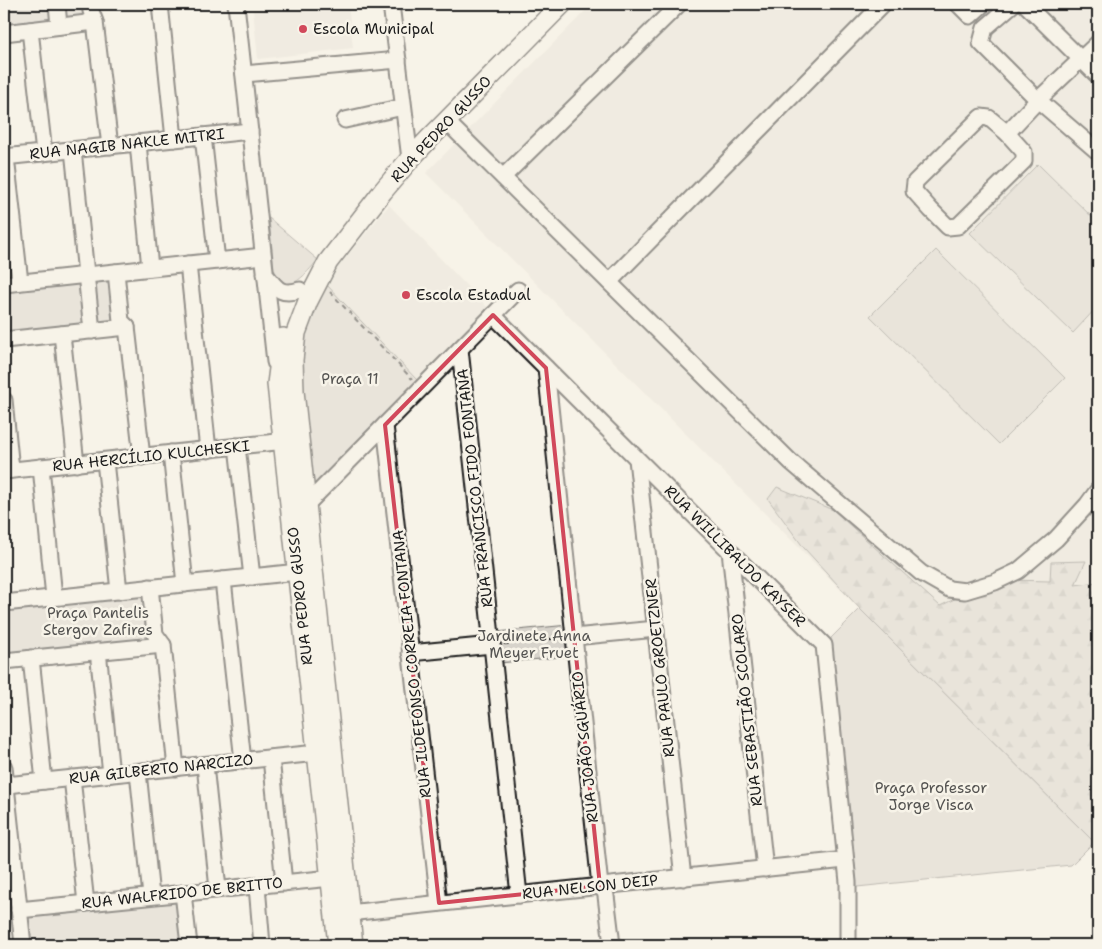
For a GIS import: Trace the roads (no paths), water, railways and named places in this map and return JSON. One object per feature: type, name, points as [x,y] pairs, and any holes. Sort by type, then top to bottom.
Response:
[{"type":"main road","name":"RUA PEDRO GUSSO","points":[[352,945],[342,914],[291,441],[292,374],[296,333],[303,311],[328,262],[383,191],[446,121],[562,4]]},
{"type":"main road","name":"RUA PEDRO GUSSO","points":[[291,441],[277,384],[281,350],[286,327],[300,290],[328,262]]},
{"type":"main road","name":"RUA PEDRO GUSSO","points":[[298,506],[298,572],[317,753],[338,877]]},
{"type":"main road","name":"RUA PEDRO GUSSO","points":[[338,945],[342,914]]},
{"type":"street","points":[[56,4],[59,26]]},
{"type":"street","points":[[90,4],[95,22],[110,146]]},
{"type":"street","points":[[160,4],[174,139]]},
{"type":"street","points":[[236,4],[277,384]]},
{"type":"street","points":[[391,4],[410,159]]},
{"type":"street","points":[[503,177],[679,4]]},
{"type":"street","points":[[609,282],[883,4]]},
{"type":"street","points":[[958,4],[970,16],[983,4]]},
{"type":"street","points":[[1013,4],[985,28],[981,43],[1038,100],[1098,150]]},
{"type":"street","points":[[1024,4],[1098,76]]},
{"type":"street","points":[[4,33],[95,22]]},
{"type":"street","points":[[30,30],[44,153]]},
{"type":"street","points":[[1007,134],[1038,100],[1098,43]]},
{"type":"street","points":[[244,74],[398,60]]},
{"type":"street","points":[[345,120],[403,107]]},
{"type":"street","points":[[981,117],[989,118],[1007,134],[1024,152],[1024,161],[958,226],[948,227],[914,191],[915,182],[981,117]]},
{"type":"street","points":[[446,121],[791,462],[921,573],[949,589],[965,592],[995,582],[1018,571],[1056,539],[1098,490]]},
{"type":"street","name":"RUA NAGIB NAKLE MITRI","points":[[5,157],[250,131]]},
{"type":"street","points":[[203,136],[218,261]]},
{"type":"street","points":[[138,143],[150,268]]},
{"type":"street","points":[[73,150],[92,331]]},
{"type":"street","points":[[5,157],[20,282]]},
{"type":"street","points":[[4,284],[264,256]]},
{"type":"street","points":[[188,264],[208,450]]},
{"type":"street","points":[[116,272],[121,321],[128,327],[142,456]]},
{"type":"street","points":[[265,274],[278,289],[284,292],[291,293],[300,290]]},
{"type":"street","points":[[298,506],[385,425],[518,290]]},
{"type":"street","name":"RUA WILLIBALDO KAYSER","points":[[494,315],[824,645],[848,892],[844,945]]},
{"type":"street","points":[[4,340],[128,327]]},
{"type":"street","points":[[62,334],[76,464]]},
{"type":"street","name":"RUA FRANCISCO FIDO FONTANA","points":[[460,349],[519,895]]},
{"type":"street","name":"RUA JOÃO SGUÁRIO","points":[[546,368],[600,886],[606,896],[612,945]]},
{"type":"street","points":[[4,400],[7,471]]},
{"type":"street","name":"RUA ILDEFONSO CORREIA FONTANA","points":[[385,425],[438,903]]},
{"type":"street","name":"RUA HERCÍLIO KULCHESKI","points":[[7,471],[291,441]]},
{"type":"street","points":[[237,446],[252,577]]},
{"type":"street","points":[[171,454],[185,584]]},
{"type":"street","name":"RUA PAULO GROETZNER","points":[[637,459],[683,878]]},
{"type":"street","points":[[105,460],[119,590]]},
{"type":"street","points":[[40,467],[54,598]]},
{"type":"street","name":"RUA SEBASTIÃO SCOLARO","points":[[730,552],[764,869]]},
{"type":"street","points":[[4,603],[298,572]]},
{"type":"street","points":[[223,580],[243,761]]},
{"type":"street","points":[[150,587],[155,634],[163,645],[176,768]]},
{"type":"street","points":[[574,637],[656,629]]},
{"type":"street","points":[[4,661],[163,645]]},
{"type":"street","points":[[410,653],[492,645]]},
{"type":"street","points":[[98,651],[111,774]]},
{"type":"street","points":[[31,658],[44,781]]},
{"type":"street","name":"RUA GILBERTO NARCIZO","points":[[6,785],[317,753]]},
{"type":"street","points":[[272,758],[284,883]]},
{"type":"street","points":[[205,765],[218,890]]},
{"type":"street","points":[[4,767],[23,945]]},
{"type":"street","points":[[138,772],[151,896]]},
{"type":"street","points":[[72,778],[86,903]]},
{"type":"street","name":"RUA NELSON DEIP","points":[[342,914],[845,860]]},
{"type":"street","name":"RUA WALFRIDO DE BRITTO","points":[[19,910],[338,877]]},
{"type":"street","points":[[256,886],[262,945]]},
{"type":"street","points":[[183,893],[189,945]]},
{"type":"place","name":"Escola Municipal","points":[[303,29]]},
{"type":"place","name":"Escola Estadual","points":[[406,295]]},
{"type":"park label","name":"Praça 11","points":[[350,379]]},
{"type":"park label","name":"Praça Pantelis Stergov Zafires","points":[[98,622]]},
{"type":"park label","name":"Jardinete Anna Meyer Fruet","points":[[534,644]]},
{"type":"park label","name":"Praça Professor Jorge Visca","points":[[931,796]]}]
